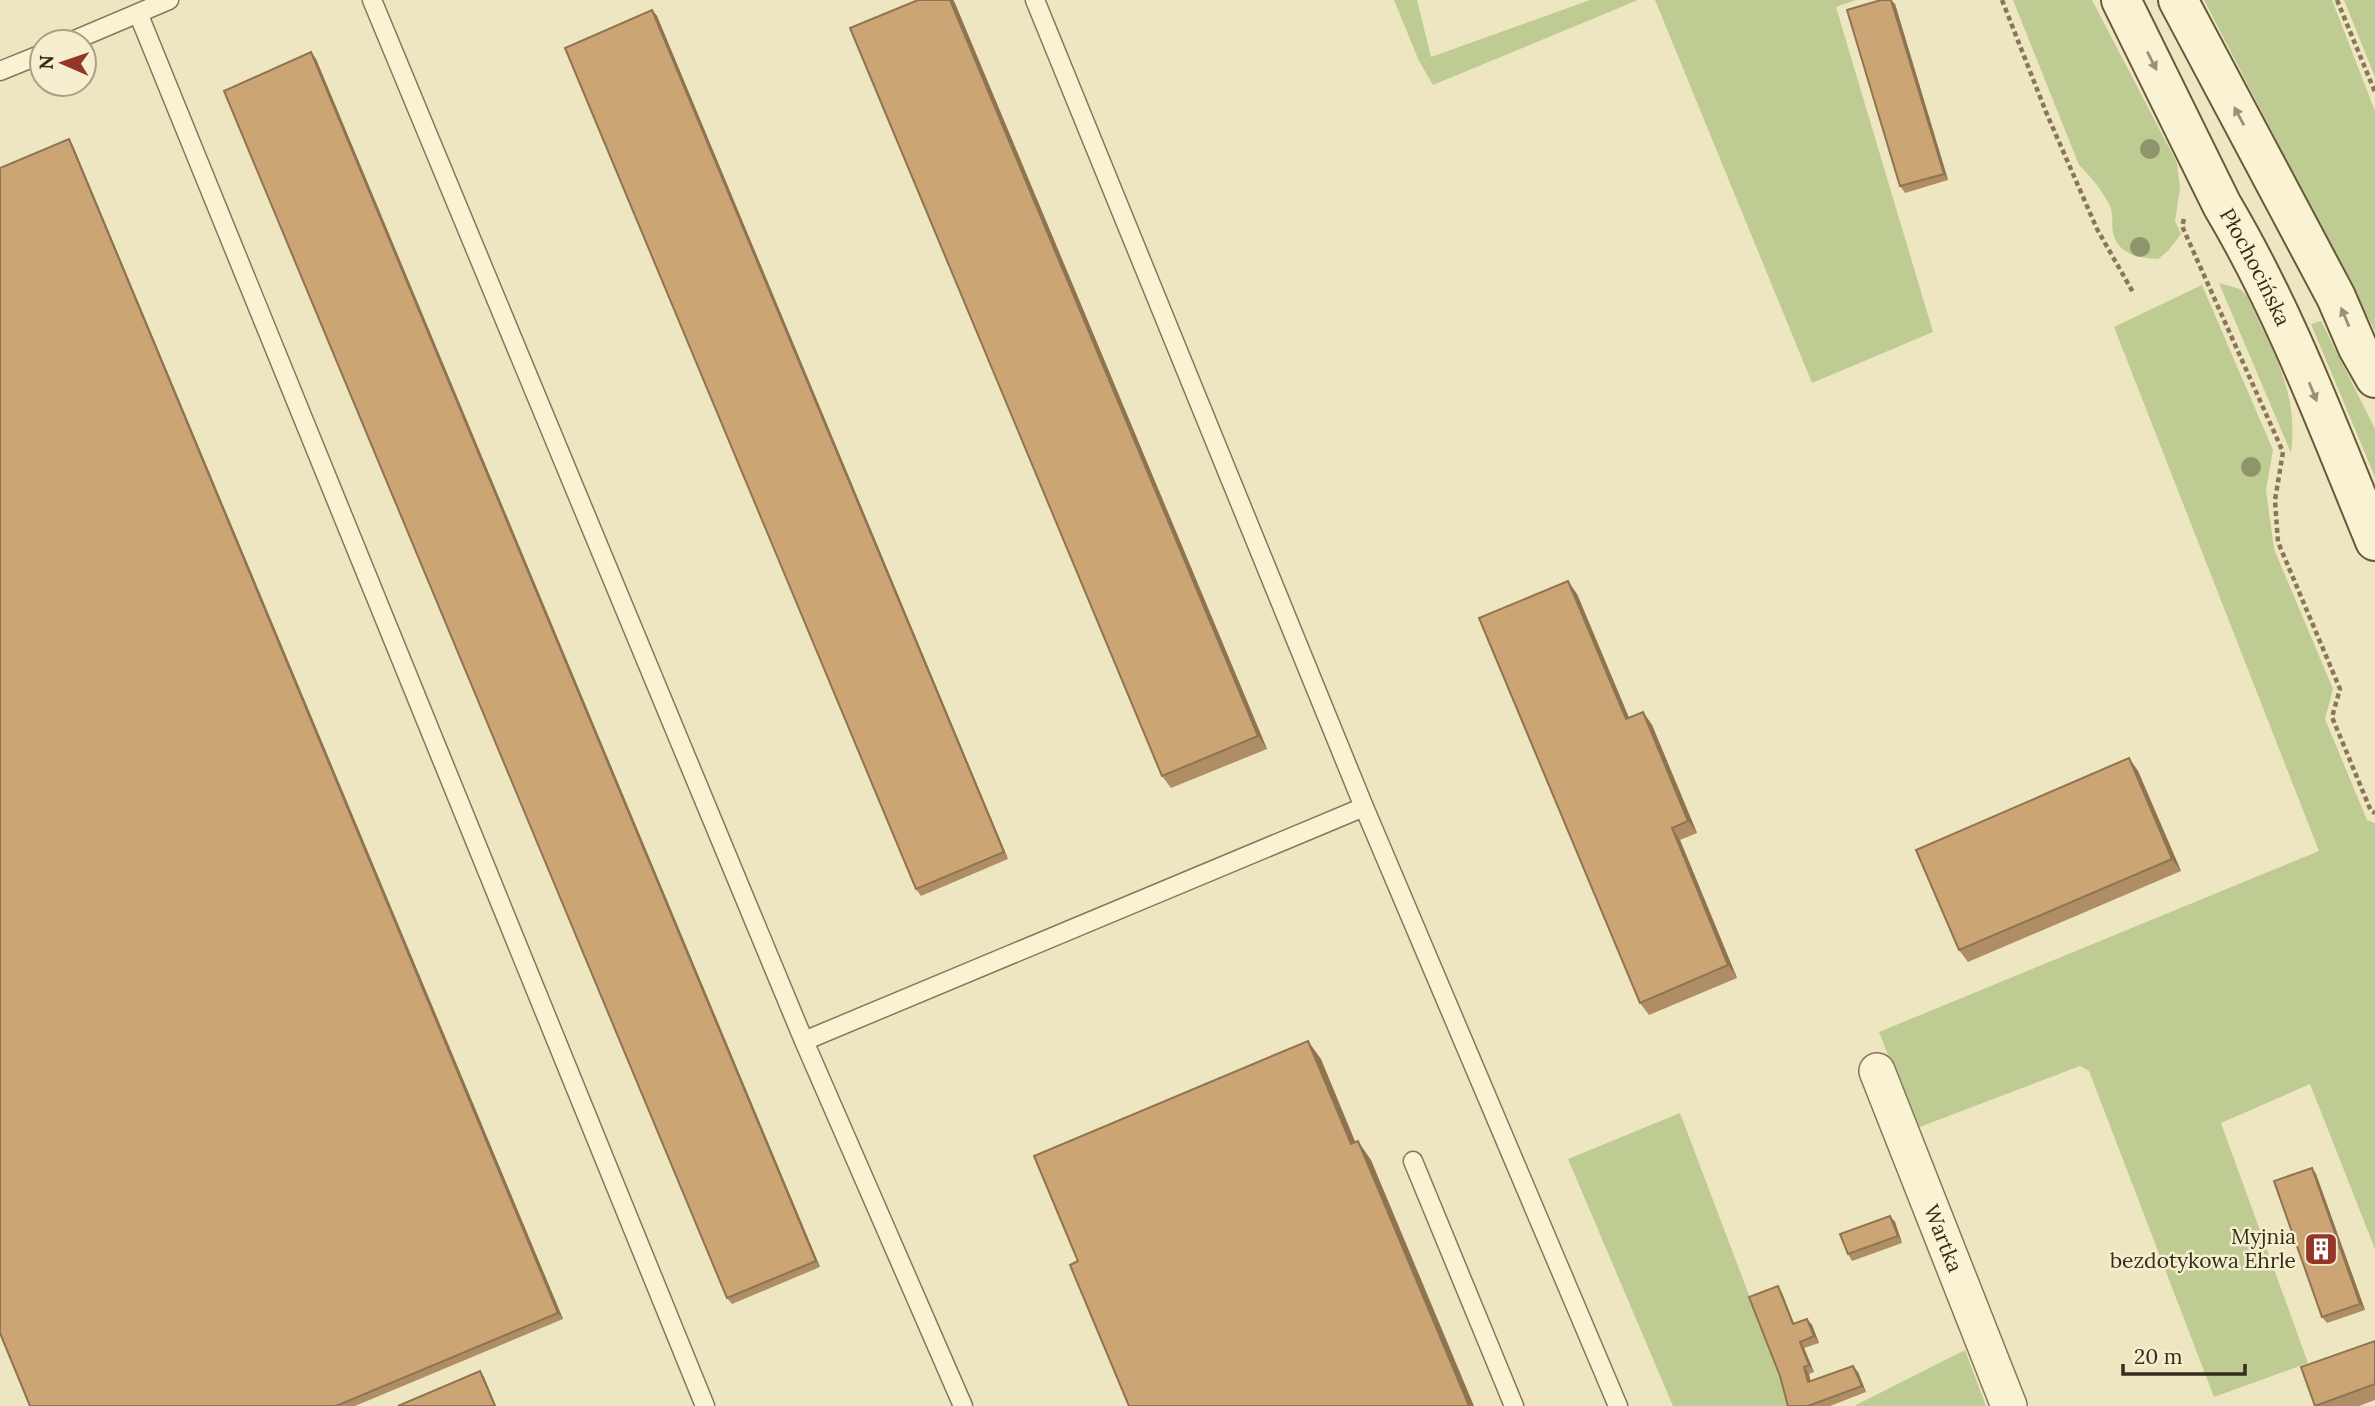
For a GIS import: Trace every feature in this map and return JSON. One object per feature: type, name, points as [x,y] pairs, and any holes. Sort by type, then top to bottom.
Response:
[{"type":"main road","name":"Płochocińska","points":[[2121,0],[2222,205],[2234,222],[2274,299],[2375,541]]},
{"type":"main road","points":[[2178,0],[2336,297],[2358,348],[2375,378]]},
{"type":"street","name":"Wartka","points":[[1877,1071],[2009,1406]]},
{"type":"lane","points":[[98,30],[169,0]]},
{"type":"lane","points":[[372,0],[804,1041],[963,1406]]},
{"type":"lane","points":[[1035,0],[1364,807],[1618,1406]]},
{"type":"lane","points":[[138,13],[705,1406]]},
{"type":"lane","points":[[0,71],[28,60]]},
{"type":"lane","points":[[804,1041],[1364,807]]},
{"type":"lane","points":[[1413,1161],[1514,1406]]},
{"type":"path","points":[[2002,0],[2046,112],[2097,229],[2134,294]]},
{"type":"path","points":[[2337,0],[2375,92]]},
{"type":"path","points":[[2185,215],[2182,226],[2283,452],[2276,500],[2278,542],[2340,690],[2332,717],[2371,811],[2375,813]]},
{"type":"green space","points":[[1394,0],[1417,0],[1431,57],[1590,0],[1638,0],[1433,85],[1419,61]]},
{"type":"green space","points":[[1655,0],[1856,0],[1836,7],[1933,332],[1812,383]]},
{"type":"green space","points":[[2013,0],[2092,0],[2177,163],[2180,188],[2175,221],[2181,234],[2158,259],[2131,254],[2116,240],[2110,206],[2096,184],[2079,165]]},
{"type":"green space","points":[[2204,0],[2332,0],[2375,111],[2375,331]]},
{"type":"green space","points":[[2344,0],[2375,0],[2375,77]]},
{"type":"green space","points":[[2219,283],[2240,289],[2247,296],[2274,353],[2291,410],[2291,453]]},
{"type":"green space","points":[[2202,285],[2273,450],[2266,490],[2274,549],[2333,689],[2325,719],[2367,820],[2375,823],[2375,1249],[2310,1084],[2221,1123],[2308,1363],[2214,1397],[2089,1071],[2080,1066],[1917,1128],[1879,1032],[2319,851],[2114,327]]},
{"type":"green space","points":[[2321,321],[2375,429],[2375,477],[2311,324]]},
{"type":"green space","points":[[1680,1113],[1791,1406],[1673,1406],[1568,1159]]},
{"type":"green space","points":[[1965,1350],[1986,1406],[1854,1406]]},
{"type":"building","points":[[918,0],[950,0],[1258,736],[1162,776],[850,28]]},
{"type":"building","points":[[1881,0],[1891,0],[1944,174],[1900,186],[1847,10]]},
{"type":"building","points":[[652,10],[1004,852],[916,889],[565,48]]},
{"type":"building","points":[[311,52],[816,1261],[727,1298],[224,91]]},
{"type":"building","points":[[69,139],[558,1313],[336,1406],[30,1406],[0,1333],[0,168]]},
{"type":"building","points":[[1568,581],[1626,719],[1643,712],[1688,821],[1672,828],[1728,965],[1640,1003],[1479,618]]},
{"type":"building","points":[[2129,758],[2172,859],[1959,950],[1916,850]]},
{"type":"building","points":[[1308,1041],[1351,1144],[1358,1141],[1469,1406],[1129,1406],[1070,1265],[1078,1261],[1034,1156]]},
{"type":"building","name":"Myjnia bezdotykowa Ehrle","points":[[2312,1168],[2360,1304],[2322,1317],[2274,1181]]},
{"type":"building","points":[[1890,1216],[1898,1236],[1848,1254],[1840,1234]]},
{"type":"building","points":[[1778,1286],[1793,1324],[1807,1319],[1814,1336],[1800,1342],[1809,1365],[1804,1367],[1808,1382],[1853,1366],[1862,1386],[1808,1406],[1788,1406],[1780,1376],[1749,1297]]},
{"type":"building","points":[[2375,1341],[2375,1384],[2315,1406],[2301,1367]]},
{"type":"building","points":[[480,1371],[495,1406],[398,1406]]},
{"type":"place","name":"Myjnia bezdotykowa Ehrle","points":[[2321,1249]]}]
